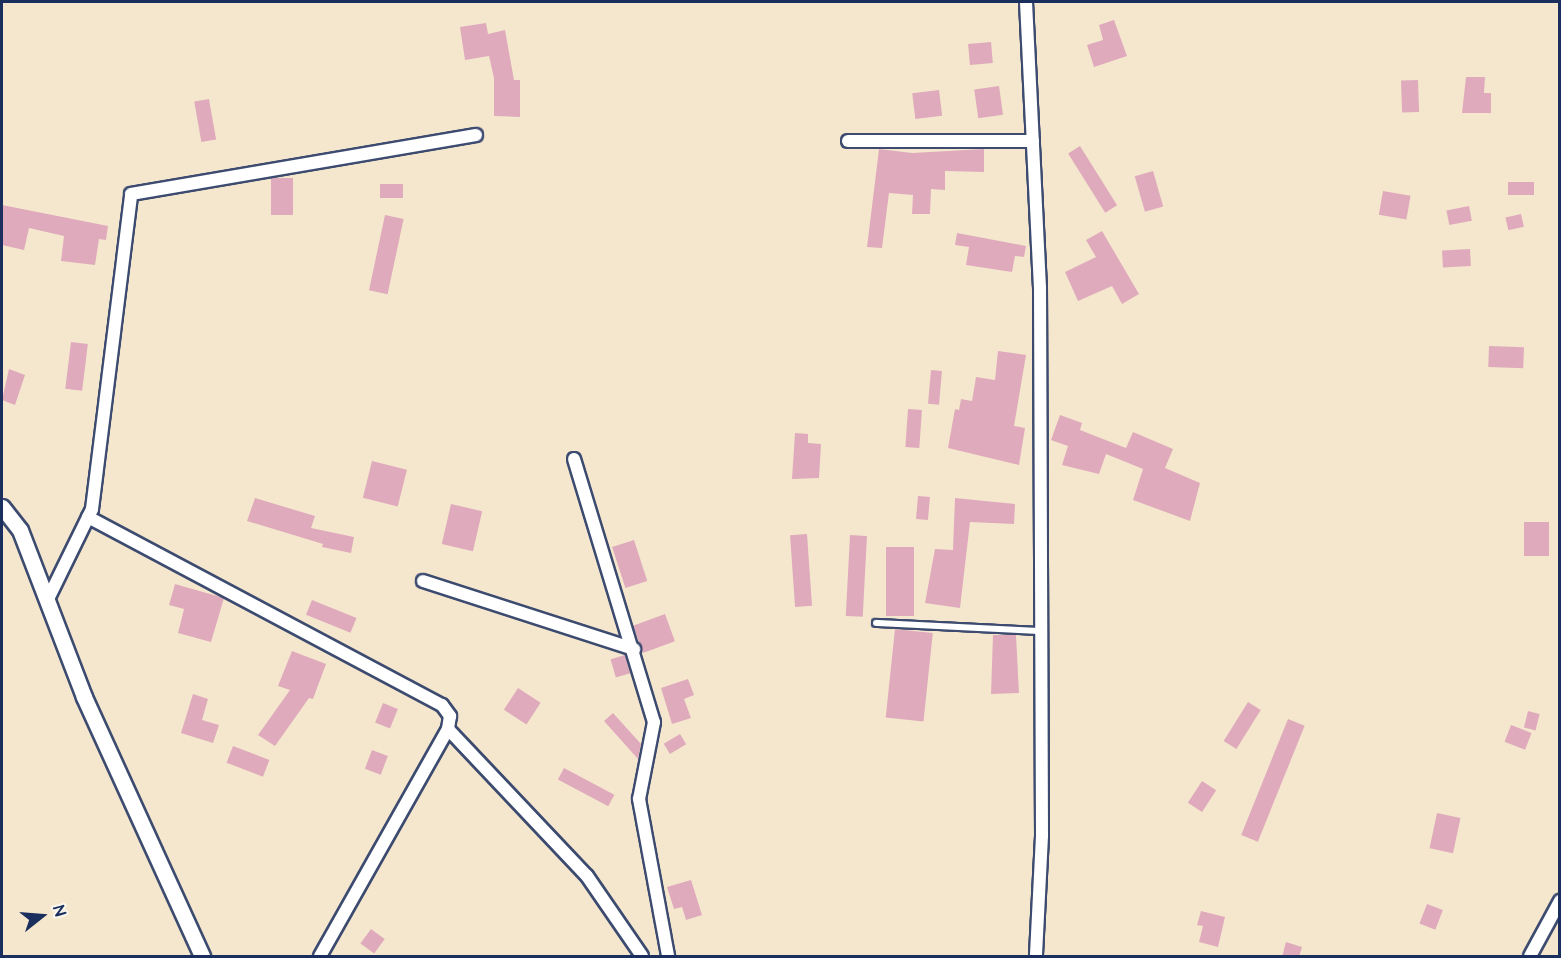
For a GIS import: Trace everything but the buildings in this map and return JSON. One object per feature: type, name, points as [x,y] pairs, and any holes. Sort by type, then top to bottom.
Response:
[{"type":"street","points":[[1026,2],[1040,287],[1042,836],[1036,957]]},
{"type":"street","points":[[48,599],[88,517],[131,194],[476,135]]},
{"type":"street","points":[[848,141],[1033,141]]},
{"type":"street","points":[[574,459],[634,649],[655,730],[639,798],[668,957]]},
{"type":"street","points":[[2,507],[20,530],[84,697],[202,957]]},
{"type":"street","points":[[88,517],[442,705],[450,716],[448,729],[320,957]]},
{"type":"street","points":[[423,581],[634,649]]},
{"type":"street","points":[[448,729],[586,876],[642,957]]},
{"type":"street","points":[[1530,957],[1560,901]]},
{"type":"lane","points":[[876,623],[1041,630]]}]
